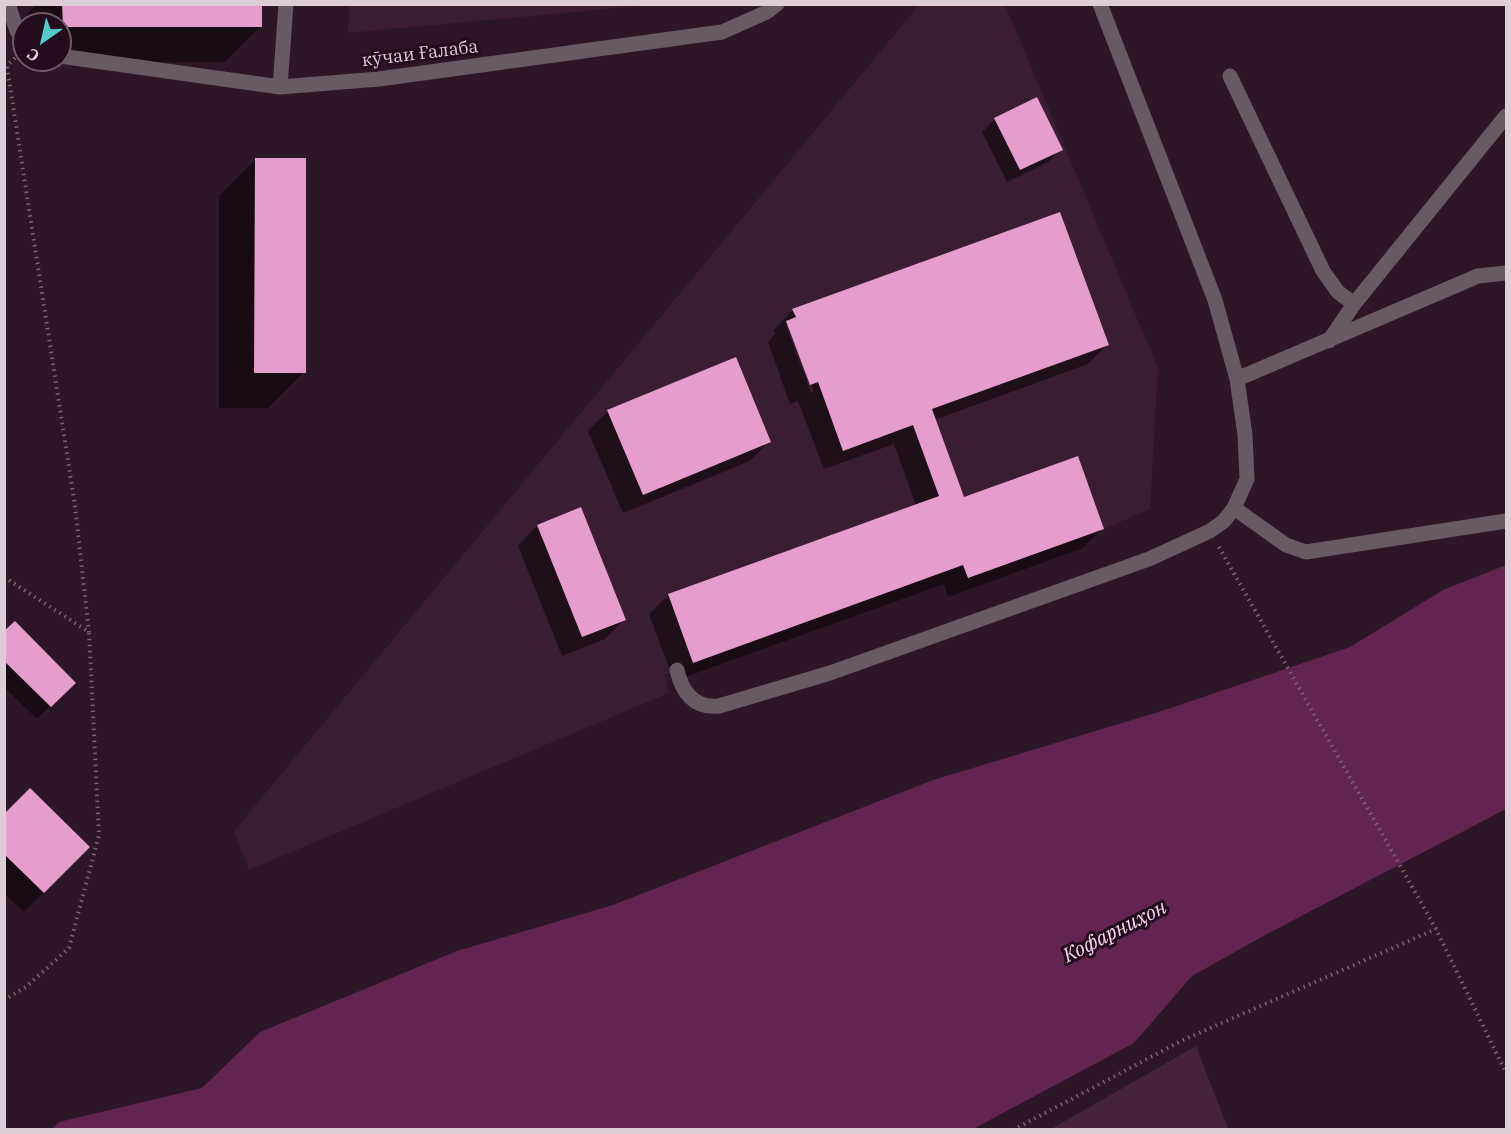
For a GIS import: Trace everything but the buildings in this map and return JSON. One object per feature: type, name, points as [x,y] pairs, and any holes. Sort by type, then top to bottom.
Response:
[{"type":"street","points":[[280,87],[286,4]]},
{"type":"street","name":"кӯчаи Ғалаба","points":[[72,58],[280,87],[379,79],[722,32],[767,12],[777,4]]},
{"type":"street","points":[[677,670],[680,685],[687,694],[707,707],[719,706],[830,673],[1149,559],[1210,531],[1224,521],[1234,508],[1247,479],[1245,435],[1237,379],[1215,300],[1100,4]]},
{"type":"street","points":[[1230,76],[1323,271],[1338,292],[1354,304]]},
{"type":"street","points":[[1329,341],[1354,304],[1506,116]]},
{"type":"street","points":[[1237,379],[1478,276],[1506,273]]},
{"type":"street","points":[[1234,508],[1286,545],[1306,552],[1506,521]]},
{"type":"path","points":[[4,1000],[26,987],[69,948],[99,835],[88,632],[75,506],[7,67]]},
{"type":"path","points":[[1224,555],[1436,928],[1506,1073]]},
{"type":"path","points":[[4,577],[88,632]]},
{"type":"path","points":[[1012,1130],[1183,1040],[1436,928]]},
{"type":"shaded area","points":[[349,4],[651,5],[348,33]]},
{"type":"shaded area","points":[[919,5],[1005,5],[1158,368],[1150,509],[1104,529],[968,578],[963,565],[693,663],[665,675],[669,693],[249,870],[234,831]]},
{"type":"shaded area","points":[[1196,1046],[1228,1129],[1051,1129]]},
{"type":"water","name":"Кофарниҳон","points":[[1506,565],[1506,809],[1267,934],[1192,976],[1134,1043],[973,1129],[52,1129],[59,1122],[202,1088],[260,1032],[457,951],[613,905],[933,780],[1165,710],[1350,647],[1443,590]]}]
